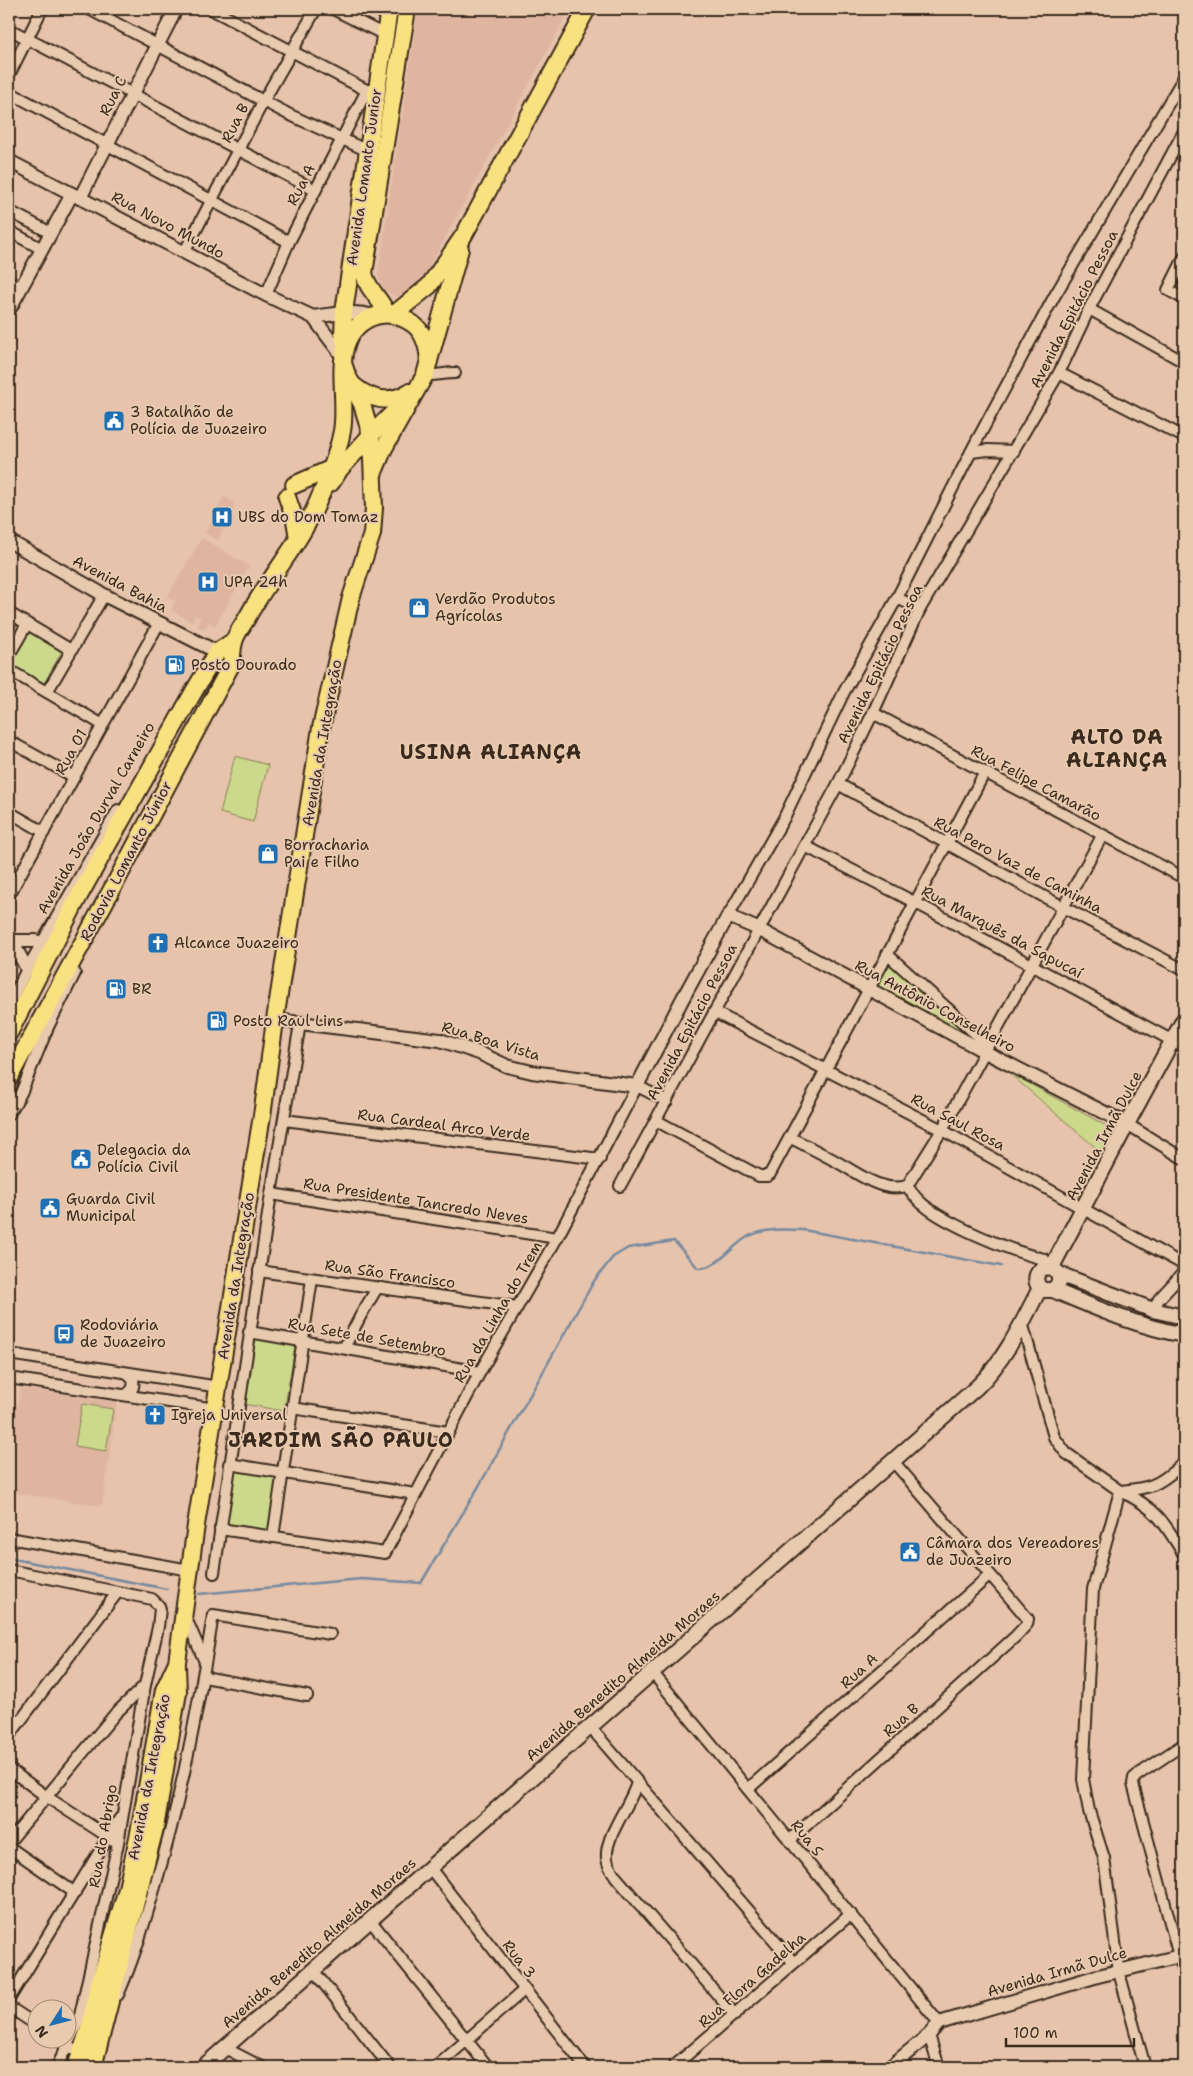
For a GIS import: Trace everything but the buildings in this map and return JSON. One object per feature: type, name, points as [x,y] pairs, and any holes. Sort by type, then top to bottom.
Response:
[{"type":"main road","name":"Avenida Lomanto Junior","points":[[320,499],[342,431],[344,312],[368,151],[371,93],[385,35],[389,9]]},
{"type":"main road","name":"Avenida Lomanto Junior","points":[[385,315],[383,304],[366,282],[364,273],[407,9]]},
{"type":"main road","points":[[404,396],[391,400],[377,399],[364,394],[353,385],[347,375],[344,355],[351,332],[361,322],[385,315],[429,286],[464,235],[587,9]]},
{"type":"main road","points":[[371,480],[384,448],[424,374],[464,235]]},
{"type":"main road","points":[[320,499],[340,469],[371,435],[395,413],[404,396],[424,374],[428,348],[419,332],[405,319],[385,315]]},
{"type":"main road","name":"Avenida da Integração","points":[[75,2056],[127,1889],[140,1828],[164,1690],[177,1662],[183,1610],[325,706],[351,598],[372,534],[374,508],[371,480],[371,435],[362,404],[353,385]]},
{"type":"main road","points":[[298,538],[290,491],[330,469]]},
{"type":"main road","name":"Rodovia Lomanto Júnior","points":[[9,1078],[231,665],[234,641],[320,499]]},
{"type":"main road","name":"Rodovia Lomanto Júnior","points":[[9,1033],[79,896],[218,652],[234,641]]},
{"type":"main road","name":"Avenida Irmã Dulce","points":[[1052,1267],[1127,1124],[1178,1044],[1184,1019]]},
{"type":"main road","points":[[1046,1289],[1059,1283],[1052,1267]]},
{"type":"main road","points":[[1184,1317],[1153,1310],[1052,1267],[1043,1268],[1036,1274],[1037,1284],[1046,1289],[1121,1319],[1153,1329],[1184,1335]]},
{"type":"main road","name":"Avenida Benedito Almeida Moraes","points":[[202,2067],[894,1461],[988,1376],[1010,1346],[1022,1322],[1046,1289]]},
{"type":"main road","points":[[92,2067],[155,1828],[178,1692],[177,1662]]},
{"type":"street","points":[[9,75],[42,9]]},
{"type":"street","points":[[89,9],[340,140],[368,151]]},
{"type":"street","name":"Rua C","points":[[9,310],[51,233],[107,144],[176,9]]},
{"type":"street","points":[[211,9],[371,93]]},
{"type":"street","name":"Rua B","points":[[184,253],[264,100],[316,9]]},
{"type":"street","points":[[333,9],[385,35]]},
{"type":"street","points":[[9,30],[315,190]]},
{"type":"street","points":[[667,1101],[638,1086],[683,998],[784,818],[844,692],[897,598],[970,452],[1054,297],[1184,77]]},
{"type":"street","points":[[9,92],[212,199],[289,242]]},
{"type":"street","name":"Rua A","points":[[266,295],[289,242],[340,140],[371,93]]},
{"type":"street","name":"Avenida Epitácio Pessoa","points":[[620,1186],[838,784],[874,713],[920,609],[1059,373],[1089,308],[1184,131]]},
{"type":"street","name":"Rua Novo Mundo","points":[[9,161],[184,253],[313,317]]},
{"type":"street","points":[[9,211],[51,233]]},
{"type":"street","points":[[9,231],[42,249]]},
{"type":"street","points":[[1184,258],[1168,290],[1184,299]]},
{"type":"street","points":[[9,281],[21,288]]},
{"type":"street","points":[[1089,308],[1184,362]]},
{"type":"street","points":[[313,317],[344,312],[385,315]]},
{"type":"street","points":[[313,317],[344,355]]},
{"type":"street","points":[[424,374],[436,376],[444,373],[455,373]]},
{"type":"street","points":[[1059,373],[1184,436]]},
{"type":"street","points":[[970,452],[988,450],[1014,451]]},
{"type":"street","name":"Avenida Bahia","points":[[9,541],[104,595],[218,652]]},
{"type":"street","points":[[47,692],[104,595]]},
{"type":"street","points":[[897,598],[920,609]]},
{"type":"street","points":[[9,614],[72,650]]},
{"type":"street","name":"Rua 01","points":[[9,895],[159,623]]},
{"type":"street","points":[[9,656],[27,624]]},
{"type":"street","name":"Avenida João Durval Carneiro","points":[[9,1005],[27,969],[200,666],[205,660],[218,652]]},
{"type":"street","points":[[9,670],[103,725]]},
{"type":"street","name":"Rua Felipe Camarão","points":[[874,713],[1184,878]]},
{"type":"street","points":[[9,741],[74,777]]},
{"type":"street","points":[[657,1120],[759,1176],[770,1174],[791,1138],[868,989],[985,772]]},
{"type":"street","name":"Rua Pero Vaz de Caminha","points":[[838,784],[945,844],[1184,970]]},
{"type":"street","points":[[9,812],[44,832]]},
{"type":"street","points":[[791,1138],[868,1181],[898,1189],[907,1186],[942,1130],[1102,836]]},
{"type":"street","name":"Rua Marquês da Sapucaí","points":[[805,846],[916,902],[1178,1044]]},
{"type":"street","name":"Rua Antônio Conselheiro","points":[[728,916],[758,929],[868,989],[986,1048],[1127,1124]]},
{"type":"street","points":[[9,1114],[21,1093],[48,1027],[85,954],[90,928]]},
{"type":"street","points":[[10,940],[42,943]]},
{"type":"street","points":[[10,940],[27,969]]},
{"type":"street","name":"Rua Antônio Conselheiro","points":[[887,954],[986,1048]]},
{"type":"street","name":"Rua Saul Rosa","points":[[714,1012],[942,1130],[1184,1265]]},
{"type":"street","name":"Rua Boa Vista","points":[[275,1020],[440,1040],[479,1053],[507,1066],[532,1072],[638,1086]]},
{"type":"street","points":[[214,1573],[249,1332],[300,1024]]},
{"type":"street","name":"Rua da Linha do Trem","points":[[273,1537],[385,1553],[480,1372],[557,1238],[638,1086]]},
{"type":"street","name":"Rua Cardeal Arco Verde","points":[[284,1120],[600,1159]]},
{"type":"street","points":[[1127,1124],[1184,1159]]},
{"type":"street","points":[[907,1186],[925,1206],[958,1226],[1052,1267]]},
{"type":"street","name":"Rua Presidente Tancredo Neves","points":[[271,1194],[557,1238]]},
{"type":"street","name":"Rua São Francisco","points":[[259,1271],[517,1307]]},
{"type":"street","points":[[1153,1310],[1159,1299],[1184,1272]]},
{"type":"street","points":[[220,1529],[273,1537],[312,1279]]},
{"type":"street","points":[[344,1348],[377,1288]]},
{"type":"street","points":[[1022,1322],[1054,1437],[1066,1453],[1120,1491],[1134,1497],[1160,1516],[1184,1555]]},
{"type":"street","name":"Rua Sete de Setembro","points":[[249,1332],[480,1372]]},
{"type":"street","points":[[9,1354],[219,1387]]},
{"type":"street","points":[[125,1395],[130,1393],[134,1384],[130,1375],[126,1373]]},
{"type":"street","points":[[9,1378],[216,1409]]},
{"type":"street","points":[[292,1408],[448,1432]]},
{"type":"street","points":[[894,1461],[990,1575]]},
{"type":"street","points":[[229,1464],[415,1494]]},
{"type":"street","points":[[1120,1491],[1148,1488],[1182,1467]]},
{"type":"street","points":[[1120,1491],[1093,1589],[1083,1779],[1089,1812],[1104,1858],[1119,1972],[1145,2067]]},
{"type":"street","points":[[9,1538],[190,1570]]},
{"type":"street","points":[[9,1571],[117,1593],[9,1736]]},
{"type":"street","name":"Rua B","points":[[790,1840],[1027,1624],[1028,1619],[990,1575]]},
{"type":"street","name":"Rua A","points":[[748,1789],[990,1575]]},
{"type":"street","name":"Rua do Abrigo","points":[[57,2067],[75,2056],[79,2020],[118,1843],[145,1685],[158,1627],[159,1606],[152,1599],[117,1593]]},
{"type":"street","points":[[183,1610],[206,1663]]},
{"type":"street","points":[[102,2031],[137,1949],[171,1831],[204,1677],[213,1615],[330,1634]]},
{"type":"street","name":"Rua S","points":[[652,1672],[940,2023]]},
{"type":"street","points":[[204,1677],[307,1696]]},
{"type":"street","points":[[9,1842],[115,1714],[145,1685]]},
{"type":"street","points":[[590,1727],[794,1963]]},
{"type":"street","points":[[1184,1744],[1139,1774],[1134,1778],[1133,1784],[1182,1955],[1184,1975]]},
{"type":"street","points":[[9,1769],[47,1797],[118,1843]]},
{"type":"street","points":[[638,1782],[626,1809],[616,1823],[608,1846],[607,1862],[616,1877],[735,2015]]},
{"type":"street","points":[[9,1999],[122,1816]]},
{"type":"street","points":[[9,1847],[74,1893]]},
{"type":"street","name":"Rua 3","points":[[430,1868],[586,2067]]},
{"type":"street","name":"Rua Flora Gadelha","points":[[673,2067],[851,1914]]},
{"type":"street","points":[[370,1920],[488,2067]]},
{"type":"street","name":"Avenida Irmã Dulce","points":[[940,2023],[1098,1976],[1182,1955]]},
{"type":"street","points":[[313,1970],[390,2067]]},
{"type":"street","points":[[436,2067],[524,1990]]},
{"type":"street","points":[[9,2007],[28,2019]]},
{"type":"street","points":[[890,2067],[929,2035],[940,2023]]},
{"type":"street","points":[[929,2035],[939,2067]]},
{"type":"street","points":[[224,2047],[262,2067]]},
{"type":"shaded area","points":[[418,9],[570,9],[420,284],[405,298],[394,296],[383,289],[378,275]]},
{"type":"shaded area","name":"UBS do Dom Tomaz","points":[[224,496],[235,504],[230,517],[233,518],[228,529],[224,527],[218,540],[205,533]]},
{"type":"shaded area","name":"UPA 24h","points":[[202,538],[249,566],[215,626],[209,622],[204,630],[197,626],[201,618],[195,615],[192,622],[171,610],[175,601],[167,597]]},
{"type":"shaded area","points":[[20,1388],[117,1402],[102,1506],[9,1492],[9,1452]]},
{"type":"green space","points":[[27,631],[62,651],[43,685],[9,666]]},
{"type":"green space","points":[[235,756],[268,765],[253,822],[220,813]]},
{"type":"green space","points":[[889,959],[983,1044],[875,986]]},
{"type":"green space","points":[[1008,1072],[1114,1130],[1103,1154]]},
{"type":"green space","points":[[253,1335],[296,1342],[284,1411],[243,1404]]},
{"type":"green space","points":[[82,1404],[113,1409],[106,1451],[75,1446]]},
{"type":"green space","points":[[233,1468],[277,1475],[268,1531],[224,1523]]},
{"type":"waterway","points":[[199,1594],[361,1579],[421,1583],[479,1486],[594,1281],[613,1257],[628,1248],[674,1241],[698,1268],[712,1265],[743,1240],[756,1233],[782,1229],[803,1230],[1001,1266]]},
{"type":"waterway","points":[[9,1558],[167,1589]]},
{"type":"place","name":"3 Batalhão de Polícia de Juazeiro","points":[[114,421]]},
{"type":"place","name":"UBS do Dom Tomaz","points":[[222,517]]},
{"type":"place","name":"UPA 24h","points":[[208,582]]},
{"type":"place","name":"Verdão Produtos Agrícolas","points":[[419,608]]},
{"type":"place","name":"Posto Dourado","points":[[175,665]]},
{"type":"place","name":"Borracharia Pai e Filho","points":[[268,854]]},
{"type":"place","name":"Alcance Juazeiro","points":[[158,943]]},
{"type":"place","name":"BR","points":[[116,989]]},
{"type":"place","name":"Posto Raul Lins","points":[[217,1021]]},
{"type":"place","name":"Delegacia da Polícia Civil","points":[[81,1159]]},
{"type":"place","name":"Guarda Civil Municipal","points":[[50,1208]]},
{"type":"place","name":"Rodoviária de Juazeiro","points":[[64,1334]]},
{"type":"place","name":"Igreja Universal","points":[[155,1415]]},
{"type":"place","name":"Câmara dos Vereadores de Juazeiro","points":[[910,1552]]},
{"type":"district","name":"ALTO DA ALIANÇA","points":[[1117,748]]},
{"type":"district","name":"USINA ALIANÇA","points":[[491,752]]},
{"type":"district","name":"JARDIM SÃO PAULO","points":[[341,1440]]}]
